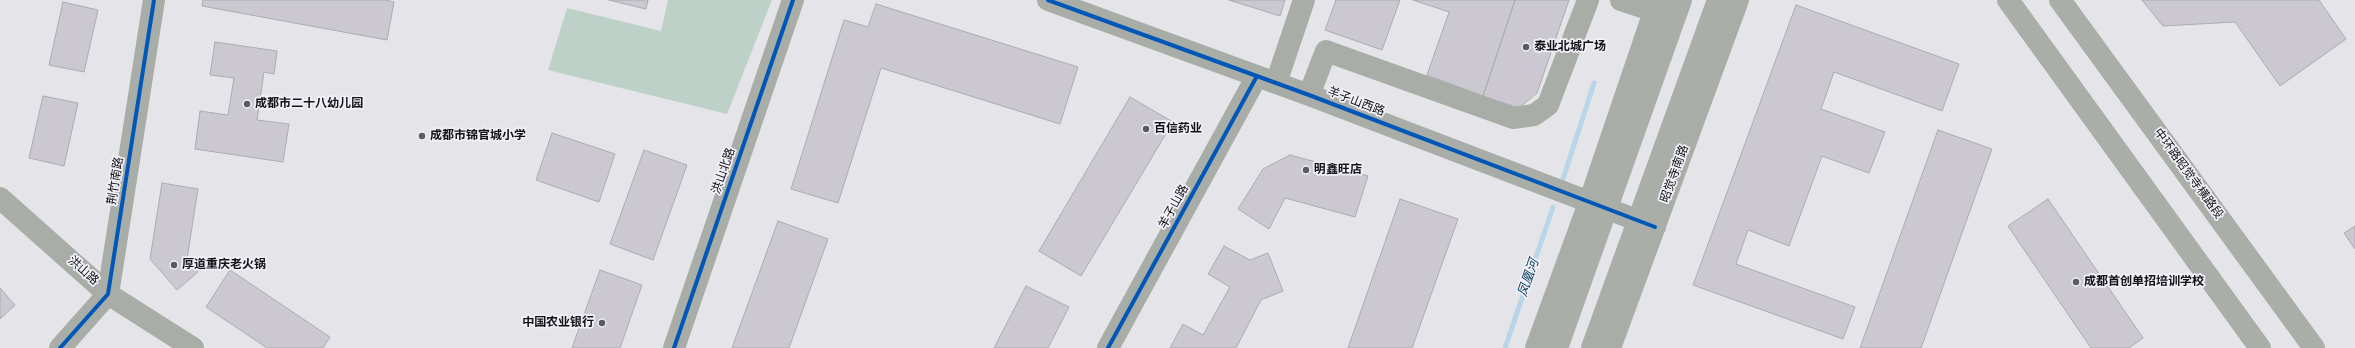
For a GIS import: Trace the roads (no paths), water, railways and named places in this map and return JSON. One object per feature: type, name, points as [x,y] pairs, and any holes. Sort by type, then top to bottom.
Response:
[{"type":"main road","points":[[1557,348],[1681,0]]},
{"type":"main road","name":"昭觉寺南路","points":[[1592,348],[1718,0]]},
{"type":"main road","points":[[2008,0],[2260,348]]},
{"type":"main road","name":"中环路昭觉寺横路段","points":[[2060,0],[2314,348]]},
{"type":"street","name":"荆竹南路","points":[[108,294],[154,0]]},
{"type":"street","name":"洪山北路","points":[[674,348],[793,0]]},
{"type":"street","name":"羊子山西路","points":[[1048,0],[1309,95],[1589,204],[1655,228]]},
{"type":"street","name":"羊子山路","points":[[1108,348],[1266,80],[1304,0]]},
{"type":"street","points":[[1309,95],[1326,51],[1513,118],[1534,116],[1548,105],[1588,0]]},
{"type":"street","points":[[1536,348],[1589,204],[1656,6],[1621,0]]},
{"type":"street","name":"昭觉寺南路","points":[[1610,348],[1738,0]]},
{"type":"street","name":"洪山路","points":[[0,198],[108,294],[193,348]]},
{"type":"street","points":[[60,348],[108,294]]},
{"type":"waterway","name":"凤凰河","points":[[1563,179],[1594,83]]},
{"type":"waterway","name":"凤凰河","points":[[1505,348],[1553,207]]},
{"type":"place","name":"泰业北城广场","points":[[1526,47]]},
{"type":"place","name":"成都市二十八幼儿园","points":[[247,104]]},
{"type":"place","name":"百信药业","points":[[1146,129]]},
{"type":"place","name":"成都市锦官城小学","points":[[422,136]]},
{"type":"place","name":"明鑫旺店","points":[[1306,170]]},
{"type":"place","name":"厚道重庆老火锅","points":[[174,265]]},
{"type":"place","name":"成都首创单招培训学校","points":[[2076,282]]},
{"type":"place","name":"中国农业银行","points":[[602,323]]}]
